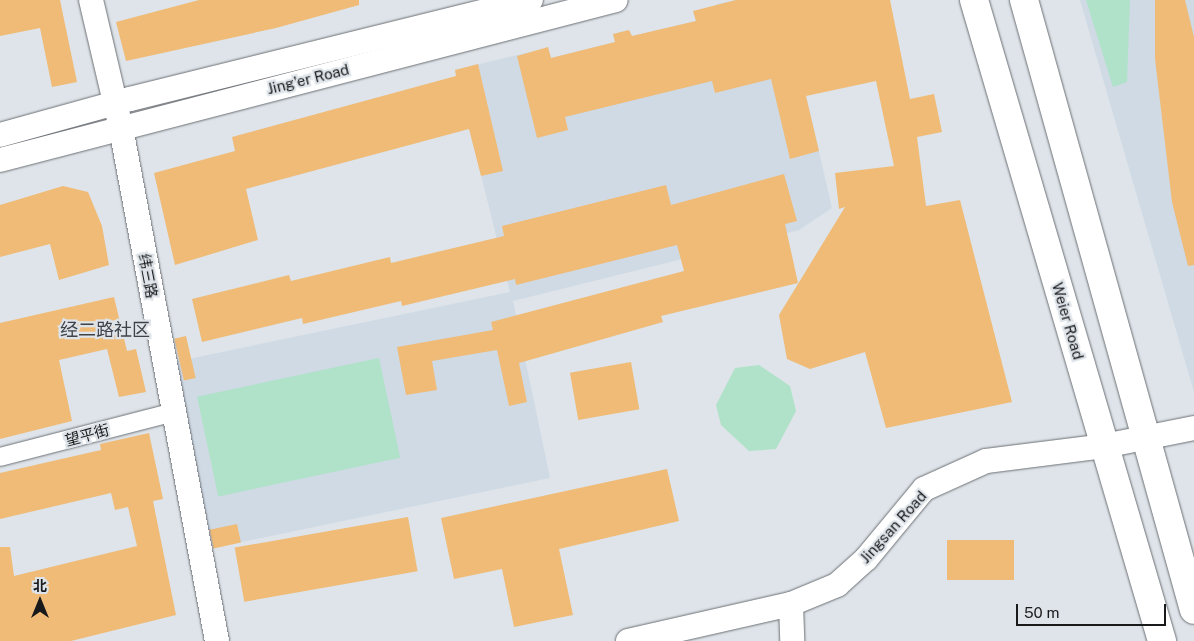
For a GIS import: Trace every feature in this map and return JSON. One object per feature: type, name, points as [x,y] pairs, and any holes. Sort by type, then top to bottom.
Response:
[{"type":"highway","name":"Weier Road","points":[[974,0],[1162,641]]},
{"type":"highway","points":[[1024,0],[1194,610]]},
{"type":"street","name":"纬三路","points":[[90,0],[120,128],[217,641]]},
{"type":"street","name":"Jing'er Road","points":[[0,135],[115,103],[531,0]]},
{"type":"street","name":"Jing'er Road","points":[[0,160],[616,0]]},
{"type":"street","name":"望平街","points":[[0,457],[174,412]]},
{"type":"street","name":"Jingsan Road","points":[[628,641],[791,604],[837,585],[866,559],[924,489],[986,461],[1104,446],[1194,428]]},
{"type":"street","points":[[791,604],[792,641]]},
{"type":"shaded area","points":[[736,0],[784,0],[832,208],[799,230],[513,301],[550,478],[213,548],[174,362],[510,292],[455,70],[526,53],[526,56],[548,47],[551,58],[615,42],[613,34],[629,30],[632,36],[696,21],[693,11],[718,8],[717,4]]},
{"type":"shaded area","points":[[1080,0],[1194,0],[1194,392]]},
{"type":"green space","points":[[1086,0],[1130,0],[1127,82],[1113,87]]},
{"type":"green space","points":[[379,358],[400,458],[218,496],[197,397]]},
{"type":"green space","points":[[759,365],[790,386],[796,411],[776,449],[749,451],[721,425],[716,405],[735,368]]},
{"type":"building","points":[[0,0],[60,0],[77,82],[52,87],[40,28],[0,36]]},
{"type":"building","points":[[199,0],[359,0],[359,5],[276,28],[126,61],[116,22]]},
{"type":"building","points":[[736,0],[890,0],[910,99],[934,94],[942,132],[917,137],[926,206],[960,200],[1012,402],[886,428],[865,352],[810,369],[787,359],[779,315],[845,207],[839,209],[835,173],[894,166],[876,81],[806,96],[819,151],[790,159],[771,79],[715,93],[712,81],[565,117],[568,130],[537,138],[517,56],[548,47],[551,58],[615,42],[613,34],[629,30],[632,36],[696,21],[693,11]]},
{"type":"building","points":[[1155,0],[1185,0],[1194,37],[1194,265],[1188,266],[1172,202],[1155,59]]},
{"type":"building","points":[[478,64],[503,171],[481,176],[469,129],[246,189],[258,240],[175,265],[154,173],[235,151],[232,137],[456,76],[455,70]]},
{"type":"building","points":[[784,174],[797,221],[785,224],[798,283],[661,316],[663,322],[519,363],[527,402],[509,406],[497,350],[432,361],[437,390],[406,395],[397,347],[493,330],[491,322],[684,271],[677,245],[516,285],[515,279],[402,306],[401,301],[303,324],[302,318],[202,342],[192,299],[289,275],[291,281],[390,257],[391,263],[504,236],[502,226],[666,185],[671,205]]},
{"type":"building","points":[[63,186],[88,192],[102,226],[109,265],[59,280],[50,244],[0,257],[0,205]]},
{"type":"building","points":[[114,297],[127,351],[136,349],[146,392],[119,397],[107,349],[59,360],[72,421],[0,439],[0,323]]},
{"type":"building","points":[[186,336],[196,378],[184,381],[174,339]]},
{"type":"building","points":[[631,362],[639,409],[578,420],[570,373]]},
{"type":"building","points":[[149,433],[163,499],[153,501],[176,615],[71,641],[0,641],[0,547],[10,547],[14,576],[137,546],[128,507],[115,510],[111,493],[0,519],[0,473],[101,450],[100,444]]},
{"type":"building","points":[[667,469],[679,521],[559,549],[573,615],[514,627],[502,569],[454,579],[441,518]]},
{"type":"building","points":[[408,517],[418,571],[244,602],[235,548]]},
{"type":"building","points":[[237,524],[241,543],[214,548],[210,530]]},
{"type":"building","points":[[947,540],[1014,540],[1014,580],[947,580]]},
{"type":"district","name":"经二路社区","points":[[105,330]]}]
